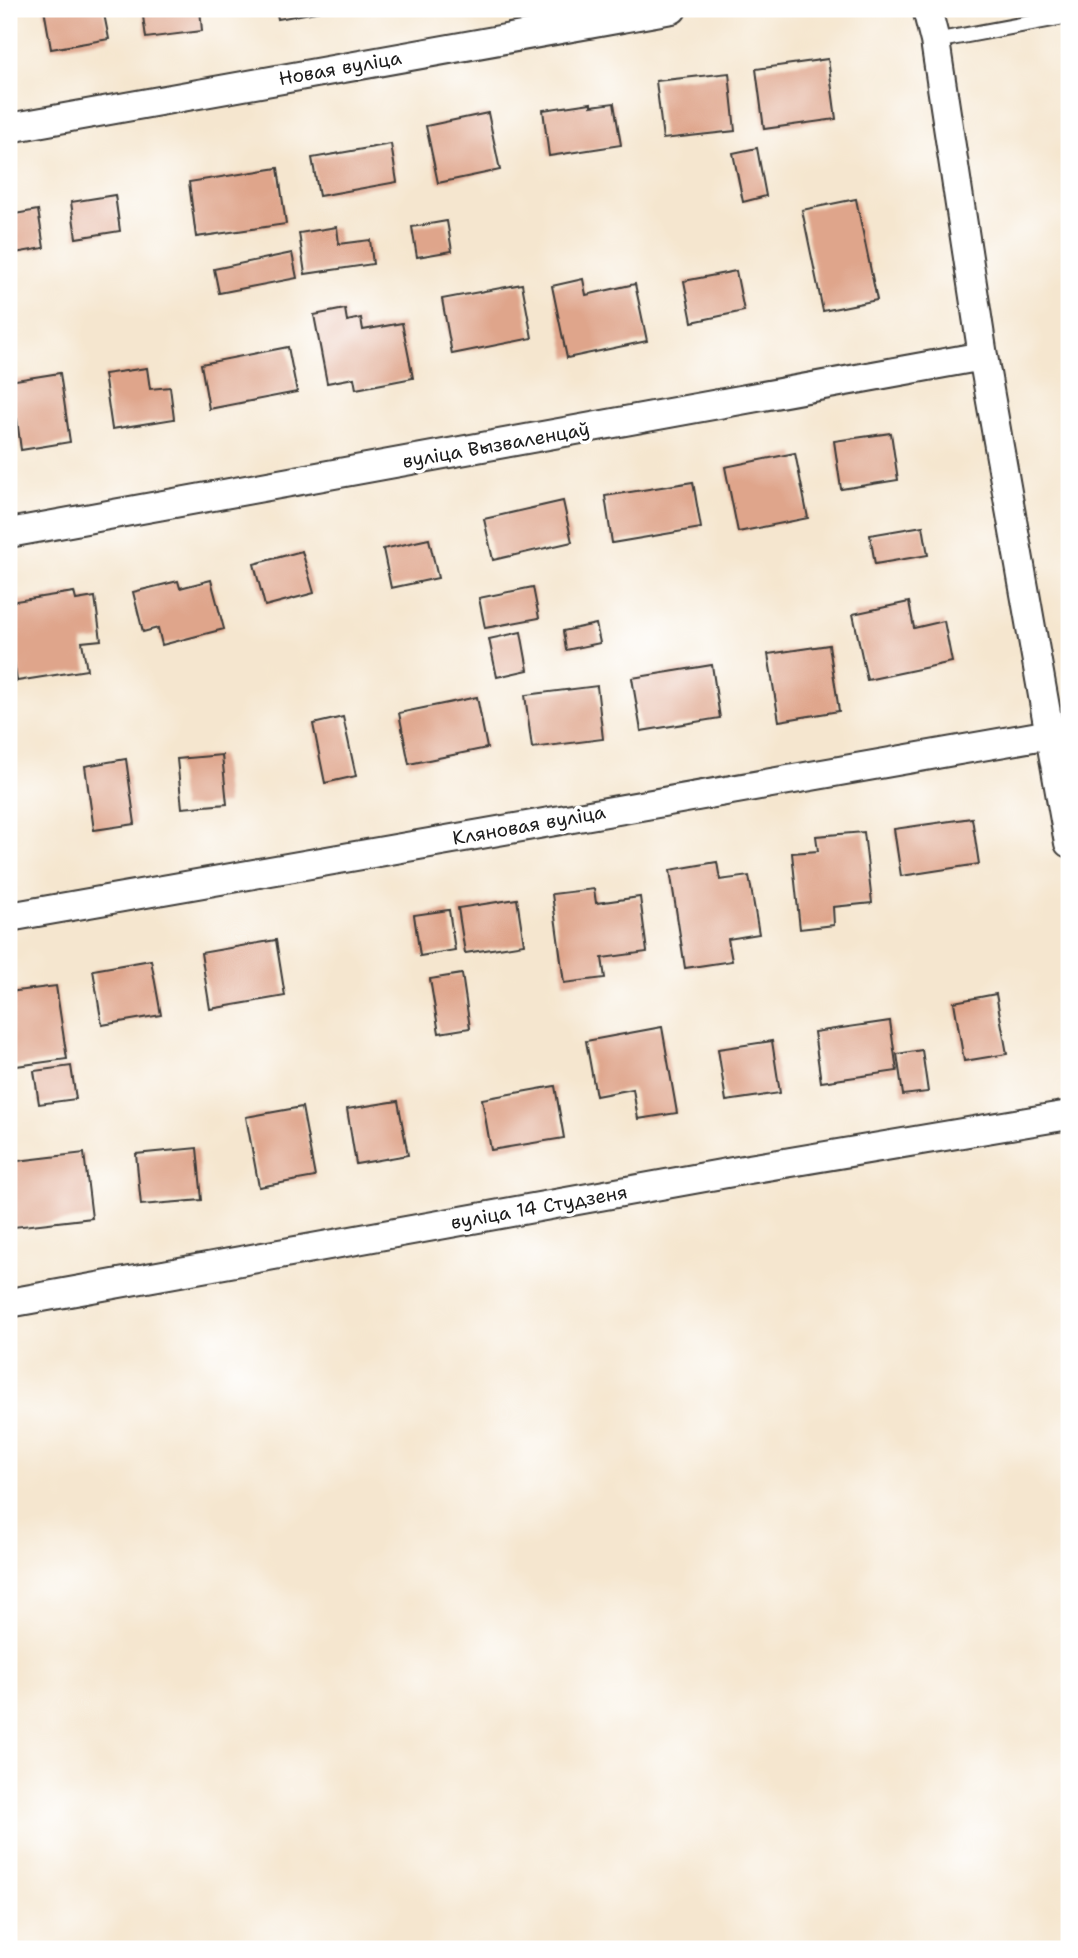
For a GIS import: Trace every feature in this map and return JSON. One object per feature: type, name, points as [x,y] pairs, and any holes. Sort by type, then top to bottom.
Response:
[{"type":"street","name":"Новая вуліца","points":[[9,128],[672,9]]},
{"type":"street","points":[[928,9],[983,356],[1069,843]]},
{"type":"street","name":"вуліца Вызваленцаў","points":[[9,533],[983,356]]},
{"type":"street","name":"Кляновая вуліца","points":[[9,917],[1050,734]]},
{"type":"street","name":"вуліца 14 Студзеня","points":[[9,1303],[749,1169],[1069,1115]]},
{"type":"lane","points":[[934,40],[1069,16]]},
{"type":"building","points":[[44,9],[103,9],[109,39],[51,49]]},
{"type":"building","points":[[142,9],[200,9],[202,31],[146,38]]},
{"type":"building","points":[[276,9],[327,9],[327,10],[278,19]]},
{"type":"building","points":[[828,59],[836,119],[764,129],[756,69]]},
{"type":"building","points":[[729,73],[735,131],[663,139],[656,81]]},
{"type":"building","points":[[591,103],[591,106],[614,103],[621,145],[549,156],[543,110]]},
{"type":"building","points":[[488,113],[500,170],[438,183],[426,126]]},
{"type":"building","points":[[391,144],[397,182],[319,196],[312,158]]},
{"type":"building","points":[[757,148],[766,196],[743,202],[733,153]]},
{"type":"building","points":[[278,168],[286,224],[196,237],[189,182]]},
{"type":"building","points":[[115,195],[120,231],[76,238],[71,202]]},
{"type":"building","points":[[856,199],[877,300],[823,311],[802,210]]},
{"type":"building","points":[[38,210],[44,248],[9,254],[9,215]]},
{"type":"building","points":[[447,221],[452,251],[417,257],[412,227]]},
{"type":"building","points":[[337,227],[339,244],[370,240],[373,264],[305,274],[299,233]]},
{"type":"building","points":[[292,253],[297,278],[219,293],[214,269]]},
{"type":"building","points":[[736,271],[744,311],[692,322],[684,281]]},
{"type":"building","points":[[583,279],[586,295],[635,284],[647,341],[567,358],[552,286]]},
{"type":"building","points":[[522,284],[532,338],[452,354],[442,299]]},
{"type":"building","points":[[345,309],[347,321],[361,318],[363,330],[402,323],[413,378],[356,389],[354,378],[327,383],[314,315]]},
{"type":"building","points":[[288,347],[297,392],[209,409],[201,364]]},
{"type":"building","points":[[147,368],[150,389],[170,387],[174,419],[112,429],[104,374]]},
{"type":"building","points":[[60,373],[70,442],[21,450],[17,419],[9,420],[9,381]]},
{"type":"building","points":[[891,433],[898,480],[841,489],[834,441]]},
{"type":"building","points":[[795,453],[808,518],[738,532],[725,467]]},
{"type":"building","points":[[693,482],[701,528],[612,543],[605,496]]},
{"type":"building","points":[[563,501],[572,542],[493,560],[484,519]]},
{"type":"building","points":[[923,526],[928,555],[875,564],[870,535]]},
{"type":"building","points":[[429,539],[438,578],[391,588],[383,549]]},
{"type":"building","points":[[302,551],[314,593],[265,606],[254,564]]},
{"type":"building","points":[[211,580],[224,629],[162,645],[158,628],[143,632],[133,592],[178,581],[180,588]]},
{"type":"building","points":[[533,587],[539,618],[485,628],[479,598]]},
{"type":"building","points":[[74,592],[76,600],[95,597],[101,640],[82,642],[87,670],[17,681],[9,629],[9,602]]},
{"type":"building","points":[[909,602],[914,628],[944,621],[952,662],[867,680],[853,614]]},
{"type":"building","points":[[596,624],[600,643],[566,650],[563,631]]},
{"type":"building","points":[[521,632],[528,670],[497,677],[489,639]]},
{"type":"building","points":[[829,645],[839,711],[779,721],[768,654]]},
{"type":"building","points":[[712,665],[720,718],[641,731],[632,678]]},
{"type":"building","points":[[597,686],[603,739],[532,748],[525,695]]},
{"type":"building","points":[[477,697],[487,748],[409,764],[399,713]]},
{"type":"building","points":[[343,717],[356,776],[325,783],[313,724]]},
{"type":"building","points":[[222,755],[227,804],[182,808],[177,759]]},
{"type":"building","points":[[126,759],[135,824],[94,830],[85,766]]},
{"type":"building","points":[[972,818],[979,864],[901,876],[894,829]]},
{"type":"building","points":[[864,832],[872,903],[833,907],[834,925],[800,929],[792,853],[818,851],[816,836]]},
{"type":"building","points":[[717,862],[720,880],[749,876],[759,934],[728,939],[732,961],[685,968],[670,870]]},
{"type":"building","points":[[594,889],[596,903],[640,897],[647,952],[602,958],[605,978],[564,983],[552,894]]},
{"type":"building","points":[[517,899],[524,944],[465,953],[458,908]]},
{"type":"building","points":[[449,910],[455,950],[420,956],[414,915]]},
{"type":"building","points":[[276,940],[285,996],[210,1009],[201,953]]},
{"type":"building","points":[[151,960],[161,1015],[102,1025],[93,970]]},
{"type":"building","points":[[462,974],[470,1028],[439,1033],[430,979]]},
{"type":"building","points":[[56,986],[67,1059],[9,1067],[9,992]]},
{"type":"building","points":[[996,994],[1007,1054],[964,1061],[954,1002]]},
{"type":"building","points":[[890,1021],[897,1071],[821,1082],[814,1032]]},
{"type":"building","points":[[662,1027],[677,1113],[638,1119],[633,1089],[596,1096],[586,1041]]},
{"type":"building","points":[[772,1041],[780,1093],[726,1101],[718,1049]]},
{"type":"building","points":[[922,1050],[928,1092],[903,1095],[897,1054]]},
{"type":"building","points":[[71,1066],[76,1099],[39,1104],[34,1071]]},
{"type":"building","points":[[555,1086],[564,1138],[491,1150],[482,1099]]},
{"type":"building","points":[[398,1101],[408,1155],[356,1164],[347,1109]]},
{"type":"building","points":[[302,1107],[315,1177],[259,1187],[246,1117]]},
{"type":"building","points":[[197,1148],[202,1200],[141,1205],[136,1154]]},
{"type":"building","points":[[84,1153],[92,1218],[14,1227],[9,1162]]}]
